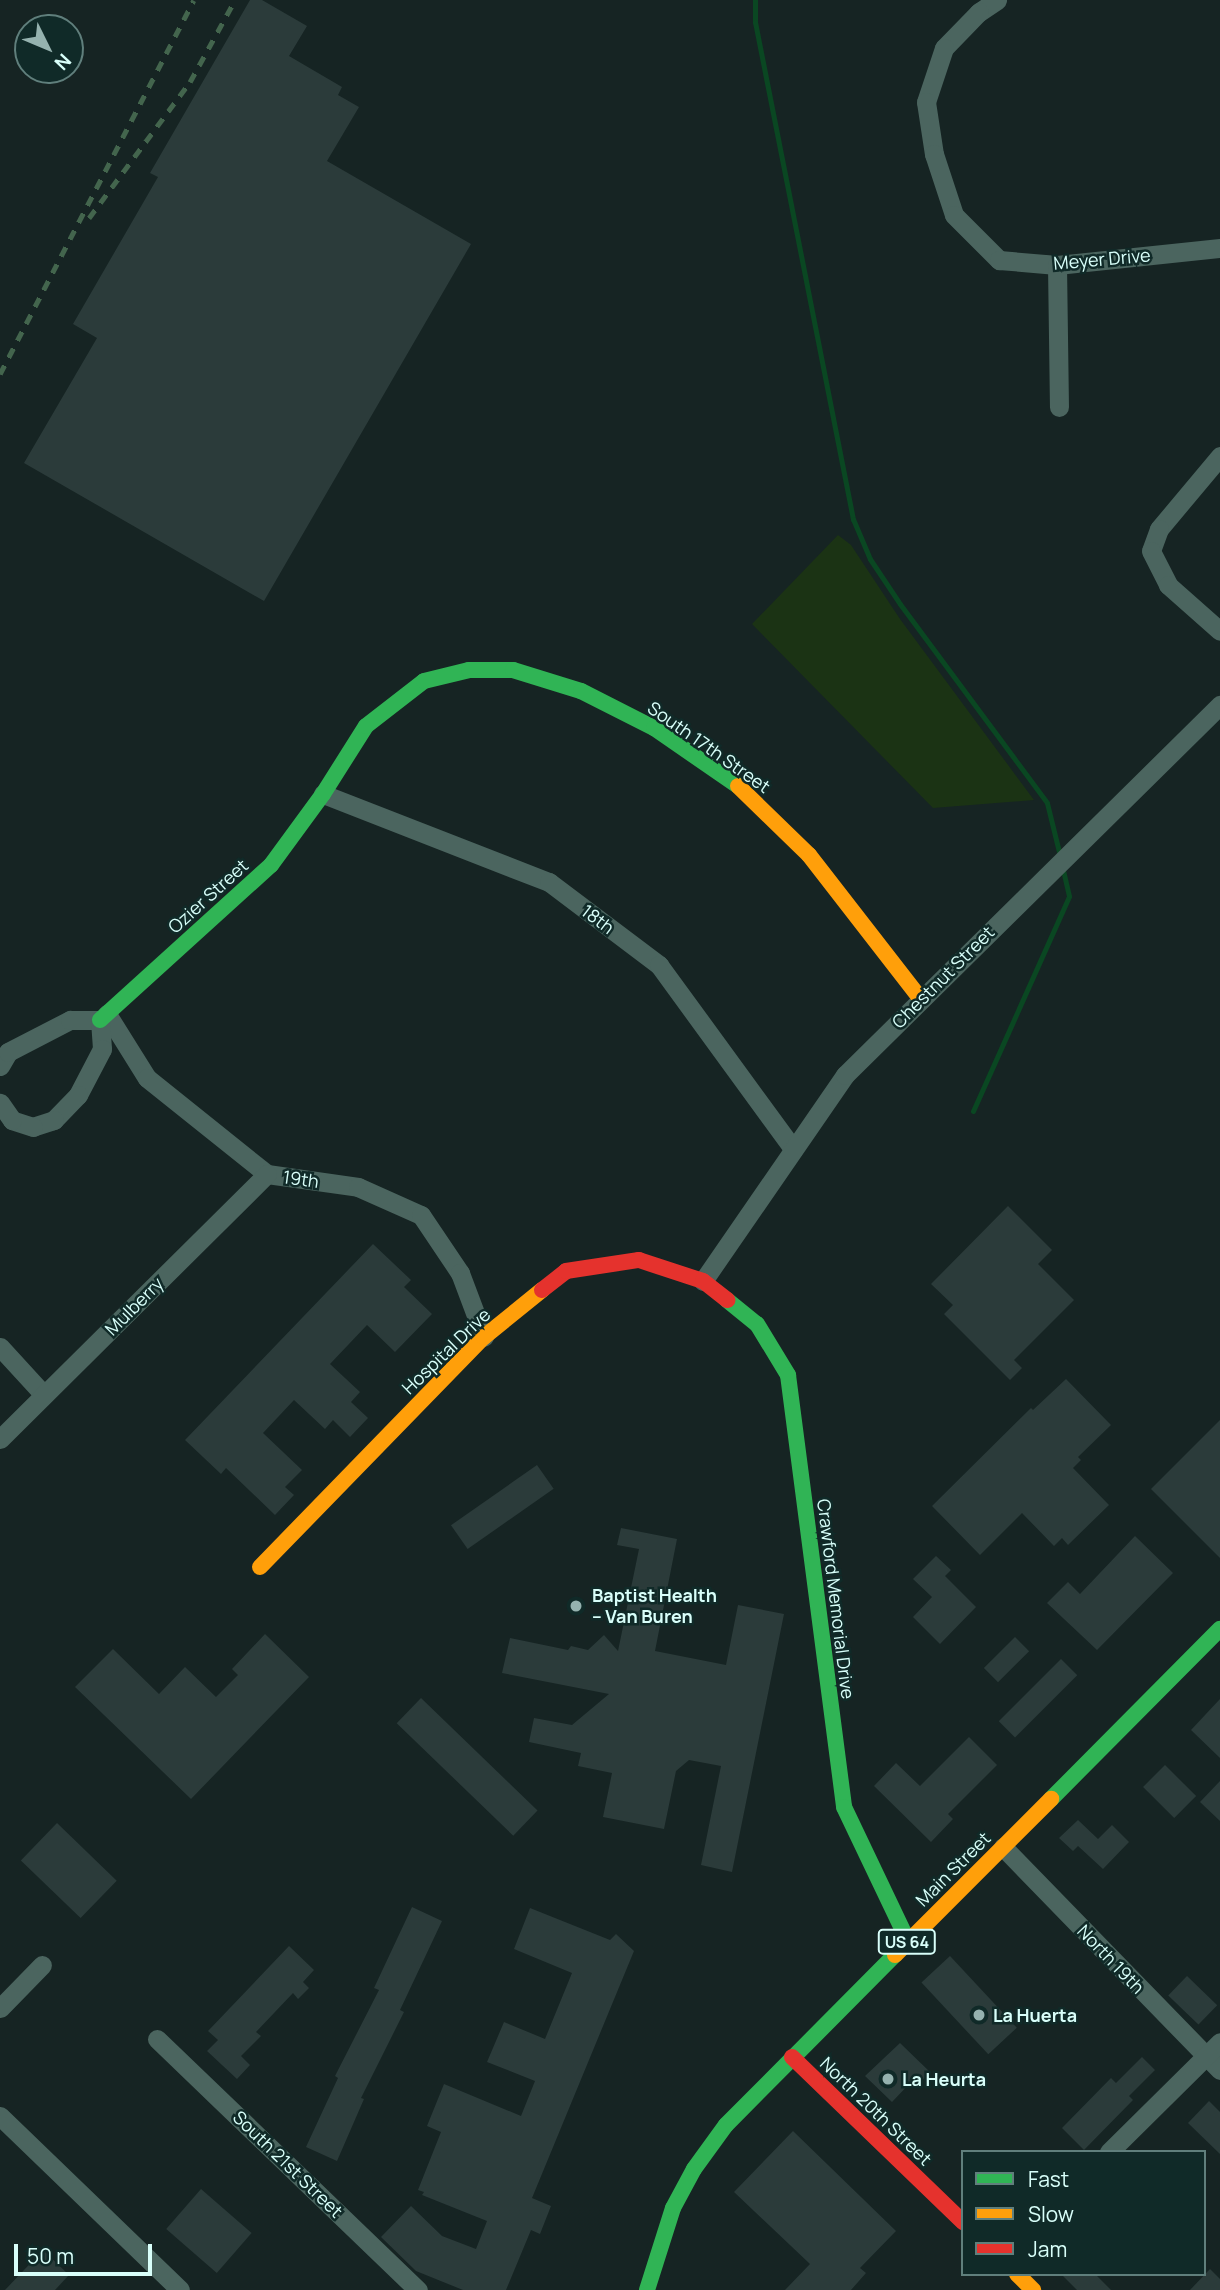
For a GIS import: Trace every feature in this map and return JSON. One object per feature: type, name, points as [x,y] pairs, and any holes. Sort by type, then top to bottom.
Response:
[{"type":"street","name":"Meyer Drive","points":[[997,0],[979,12],[944,48],[926,102],[934,154],[954,215],[999,260],[1057,265],[1220,247]]},
{"type":"street","points":[[1057,265],[1059,407]]},
{"type":"street","points":[[1220,456],[1159,529],[1152,551],[1168,585],[1220,631]]},
{"type":"street","name":"South 17th Street","points":[[323,794],[366,726],[424,681],[469,670],[513,670],[548,679],[581,691],[654,728],[744,790],[778,821],[809,855],[920,998]]},
{"type":"street","name":"Chestnut Street","points":[[703,1281],[845,1075],[920,998],[1220,705]]},
{"type":"street","name":"Ozier Street","points":[[103,1017],[271,865],[323,794]]},
{"type":"street","name":"18th","points":[[323,794],[549,882],[659,965],[793,1149]]},
{"type":"street","points":[[0,1066],[8,1052],[70,1020],[103,1017],[102,1049],[78,1095],[54,1119],[33,1127],[12,1119],[0,1103]]},
{"type":"street","name":"19th","points":[[103,1017],[147,1078],[267,1174],[358,1187],[421,1216],[460,1273],[484,1336]]},
{"type":"street","name":"Mulberry","points":[[0,1439],[267,1174]]},
{"type":"street","name":"Hospital Drive","points":[[260,1567],[484,1336],[566,1271],[639,1260],[703,1281]]},
{"type":"street","name":"Crawford Memorial Drive","points":[[703,1281],[757,1324],[788,1375],[844,1808],[908,1941]]},
{"type":"street","points":[[0,1347],[44,1395]]},
{"type":"street","name":"Main Street","points":[[647,2290],[673,2208],[694,2169],[726,2125],[1003,1847],[1216,1642]]},
{"type":"street","name":"North 19th","points":[[1003,1847],[1220,2070]]},
{"type":"street","points":[[0,2008],[42,1965]]},
{"type":"street","name":"South 21st Street","points":[[157,2039],[418,2290]]},
{"type":"street","points":[[1111,2150],[1220,2042]]},
{"type":"street","name":"North 20th Street","points":[[792,2057],[961,2220]]},
{"type":"street","points":[[0,2116],[180,2290]]},
{"type":"street","points":[[1019,2276],[1033,2290]]},
{"type":"green space","points":[[838,535],[851,545],[900,619],[1034,800],[933,808],[752,624]]},
{"type":"building","points":[[250,0],[262,0],[307,26],[289,56],[342,87],[338,95],[359,107],[327,161],[471,244],[264,601],[24,463],[97,338],[73,324],[158,177],[150,173]]},
{"type":"building","points":[[1008,1206],[1052,1250],[1038,1264],[1074,1300],[1014,1360],[1022,1368],[1010,1380],[944,1314],[953,1305],[931,1284]]},
{"type":"building","points":[[373,1244],[411,1280],[404,1287],[432,1314],[395,1352],[367,1325],[330,1364],[360,1392],[351,1402],[368,1418],[350,1437],[333,1420],[325,1429],[294,1400],[263,1433],[302,1470],[285,1487],[294,1495],[275,1515],[226,1468],[221,1474],[185,1440]]},
{"type":"building","points":[[1066,1379],[1111,1425],[1078,1457],[1081,1460],[1073,1468],[1109,1505],[1068,1545],[1062,1538],[1054,1546],[1022,1513],[980,1555],[932,1506],[1031,1408],[1033,1410]]},
{"type":"building","points":[[1220,1420],[1220,1558],[1151,1489]]},
{"type":"building","points":[[537,1465],[554,1489],[468,1549],[451,1525]]},
{"type":"building","points":[[621,1528],[677,1539],[655,1651],[726,1665],[738,1605],[784,1614],[732,1872],[701,1865],[721,1766],[689,1760],[676,1771],[664,1829],[603,1817],[612,1773],[578,1766],[581,1753],[529,1742],[534,1718],[572,1725],[609,1694],[502,1673],[510,1638],[568,1650],[571,1646],[588,1650],[604,1635],[618,1651],[639,1549],[617,1545]]},
{"type":"building","points":[[1135,1536],[1173,1573],[1097,1650],[1047,1603],[1068,1582],[1080,1594]]},
{"type":"building","points":[[936,1556],[951,1570],[945,1576],[976,1607],[940,1644],[913,1617],[932,1597],[913,1579]]},
{"type":"building","points":[[265,1634],[309,1677],[191,1799],[75,1687],[113,1649],[159,1694],[185,1667],[216,1697],[238,1675],[232,1669]]},
{"type":"building","points":[[1015,1637],[1029,1651],[998,1682],[984,1668]]},
{"type":"building","points":[[1061,1659],[1077,1675],[1015,1737],[999,1721]]},
{"type":"building","points":[[421,1698],[538,1811],[513,1836],[397,1723]]},
{"type":"building","points":[[1220,1699],[1220,1758],[1191,1730]]},
{"type":"building","points":[[969,1737],[997,1765],[948,1814],[953,1819],[931,1842],[874,1786],[896,1763],[920,1786]]},
{"type":"building","points":[[1165,1765],[1196,1796],[1174,1818],[1143,1787]]},
{"type":"building","points":[[1220,1781],[1220,1821],[1200,1802]]},
{"type":"building","points":[[1078,1820],[1098,1839],[1112,1825],[1129,1842],[1103,1869],[1078,1846],[1073,1851],[1059,1838]]},
{"type":"building","points":[[57,1823],[117,1881],[81,1918],[21,1860]]},
{"type":"building","points":[[412,1907],[442,1921],[400,2010],[404,2012],[361,2098],[364,2099],[337,2161],[306,2147],[338,2078],[335,2076],[379,1990],[374,1988]]},
{"type":"building","points":[[530,1908],[610,1940],[616,1934],[634,1951],[532,2198],[551,2206],[540,2234],[531,2230],[506,2290],[463,2290],[416,2271],[381,2237],[411,2206],[442,2236],[476,2249],[487,2221],[422,2195],[424,2192],[418,2190],[441,2132],[427,2126],[444,2084],[521,2116],[535,2081],[487,2062],[504,2022],[545,2039],[572,1973],[514,1949]]},
{"type":"building","points":[[289,1946],[314,1970],[303,1982],[309,1988],[298,1999],[293,1993],[256,2032],[261,2036],[241,2056],[250,2065],[237,2079],[207,2051],[218,2040],[208,2031]]},
{"type":"building","name":"La Huerta","points":[[950,1956],[1017,2028],[988,2054],[921,1983]]},
{"type":"building","points":[[1187,1976],[1217,2005],[1198,2025],[1168,1995]]},
{"type":"building","points":[[900,2043],[930,2072],[918,2085],[913,2080],[892,2102],[865,2076]]},
{"type":"building","points":[[1142,2057],[1155,2070],[1129,2096],[1133,2100],[1084,2150],[1062,2128],[1111,2078],[1116,2083]]},
{"type":"building","points":[[1209,2101],[1220,2112],[1220,2154],[1188,2123]]},
{"type":"building","points":[[793,2131],[896,2231],[860,2268],[866,2273],[851,2290],[785,2290],[810,2264],[734,2192]]},
{"type":"building","points":[[201,2189],[252,2233],[217,2273],[166,2229]]},
{"type":"building","points":[[43,2250],[69,2275],[55,2290],[5,2290]]},
{"type":"building","points":[[1210,2269],[1220,2279],[1220,2290],[1190,2290],[1206,2276]]},
{"type":"building","points":[[1063,2276],[1097,2276],[1111,2290],[1077,2290]]},
{"type":"waterway","points":[[755,0],[755,22],[853,519],[870,559],[900,604],[1047,803],[1060,856]]},
{"type":"waterway","points":[[973,1111],[1069,896],[1063,869]]},
{"type":"railway","points":[[0,374],[194,0]]},
{"type":"railway","points":[[89,218],[190,82],[235,0]]},
{"type":"traffic: fast","points":[[100,1020],[271,865],[323,794],[366,726],[424,681],[469,670],[513,670],[581,691],[654,728],[738,786]]},
{"type":"traffic: fast","points":[[727,1300],[757,1324],[788,1375],[844,1807],[908,1941]]},
{"type":"traffic: fast","points":[[1051,1799],[1220,1629]]},
{"type":"traffic: fast","points":[[647,2290],[673,2208],[694,2169],[726,2125],[895,1955]]},
{"type":"traffic: slow","points":[[738,786],[809,855],[920,998]]},
{"type":"traffic: slow","points":[[260,1567],[484,1337],[542,1290]]},
{"type":"traffic: slow","points":[[895,1955],[1051,1799]]},
{"type":"traffic: slow","points":[[1019,2276],[1033,2290]]},
{"type":"traffic: jam","points":[[542,1290],[566,1271],[639,1260],[703,1281],[727,1300]]},
{"type":"traffic: jam","points":[[792,2057],[961,2220]]},
{"type":"place","name":"Baptist Health – Van Buren","points":[[576,1606]]},
{"type":"place","name":"La Huerta","points":[[979,2015]]},
{"type":"place","name":"La Heurta","points":[[888,2079]]}]
